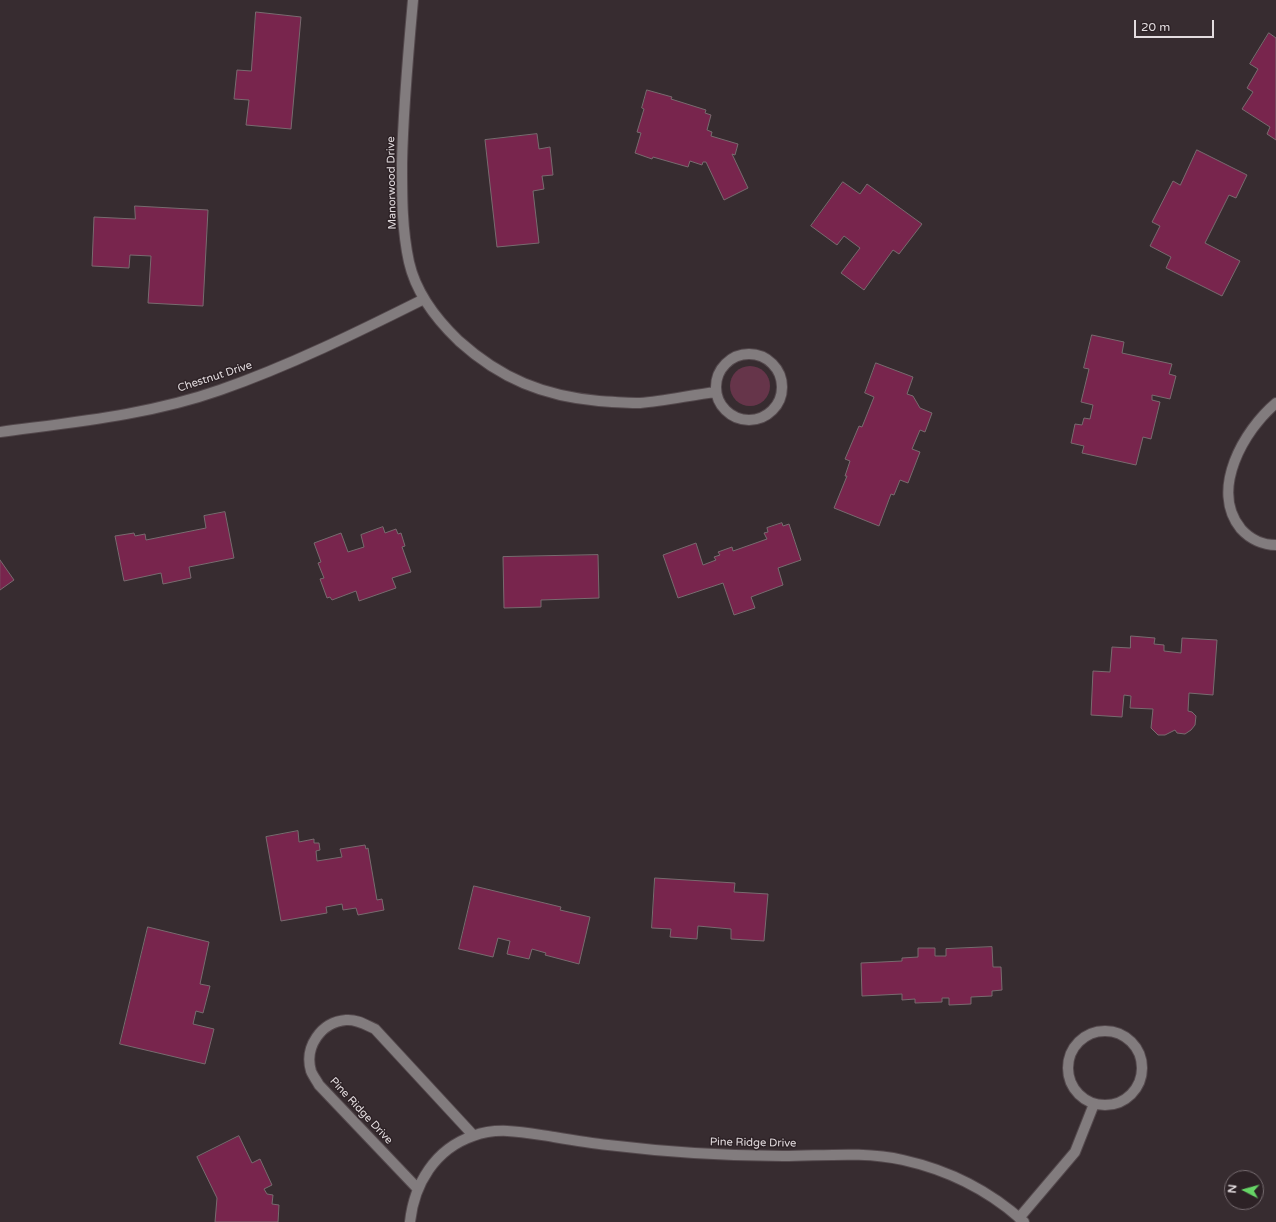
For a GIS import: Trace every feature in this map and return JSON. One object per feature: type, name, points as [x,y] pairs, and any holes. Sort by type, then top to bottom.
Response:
[{"type":"street","name":"Manorwood Drive","points":[[413,0],[405,90],[402,149],[402,214],[409,263],[424,298],[438,319],[480,359],[515,380],[546,392],[576,399],[614,402],[640,402],[716,392]]},
{"type":"street","name":"Chestnut Drive","points":[[0,432],[118,416],[219,391],[357,332],[424,298]]},
{"type":"street","points":[[745,353],[756,354],[766,358],[774,365],[780,375],[783,386],[781,397],[776,406],[768,414],[758,419],[747,420],[736,418],[726,412],[720,403],[716,392],[716,381],[719,371],[726,362],[735,356],[745,353]]},
{"type":"street","points":[[1276,403],[1258,421],[1242,446],[1233,466],[1229,480],[1229,495],[1233,516],[1244,532],[1262,543],[1276,545]]},
{"type":"street","name":"Pine Ridge Drive","points":[[417,1188],[319,1085],[311,1072],[310,1055],[313,1042],[321,1031],[332,1023],[346,1019],[358,1021],[375,1029],[473,1135]]},
{"type":"street","points":[[1099,1030],[1110,1030],[1121,1034],[1130,1040],[1137,1048],[1141,1059],[1142,1070],[1140,1081],[1134,1091],[1126,1099],[1116,1104],[1105,1106],[1094,1104],[1084,1099],[1076,1092],[1070,1082],[1067,1071],[1068,1060],[1072,1049],[1083,1037],[1099,1030]]},
{"type":"street","name":"Pine Ridge Drive","points":[[410,1222],[411,1206],[417,1188],[432,1164],[442,1154],[457,1143],[473,1135],[497,1130],[511,1130],[596,1143],[689,1153],[784,1156],[859,1155],[901,1159],[940,1170],[962,1180],[996,1199],[1021,1220],[1075,1152],[1094,1104]]},
{"type":"shaded area","points":[[750,366],[758,368],[764,372],[768,378],[770,386],[768,394],[764,400],[758,404],[750,406],[742,404],[736,400],[732,394],[730,386],[732,378],[736,372],[742,368]]},
{"type":"building","points":[[256,12],[301,17],[291,129],[246,125],[249,100],[234,99],[237,70],[251,71]]},
{"type":"building","points":[[1269,33],[1276,38],[1276,140],[1267,134],[1270,127],[1242,109],[1253,92],[1247,88],[1258,69],[1250,64]]},
{"type":"building","points":[[647,90],[672,97],[671,99],[706,110],[705,113],[711,115],[707,130],[712,132],[711,136],[738,144],[735,155],[732,154],[748,188],[724,200],[706,162],[703,162],[702,165],[690,161],[688,167],[653,157],[652,159],[635,153],[641,133],[637,132],[644,109],[642,108]]},
{"type":"building","points":[[537,134],[539,149],[550,147],[553,175],[542,176],[544,189],[533,191],[539,243],[497,247],[485,140]]},
{"type":"building","points":[[1197,150],[1247,175],[1236,198],[1229,195],[1205,243],[1240,261],[1222,296],[1166,268],[1171,257],[1150,246],[1160,226],[1152,222],[1173,181],[1180,185]]},
{"type":"building","points":[[843,182],[860,194],[867,184],[922,224],[899,254],[893,250],[864,290],[841,273],[860,248],[844,236],[837,245],[811,226]]},
{"type":"building","points":[[135,206],[208,210],[203,306],[148,303],[151,256],[130,255],[129,268],[92,266],[94,217],[135,219]]},
{"type":"building","points":[[1092,335],[1124,342],[1122,353],[1172,364],[1169,374],[1176,376],[1170,399],[1152,395],[1152,400],[1160,402],[1151,439],[1143,437],[1136,465],[1082,453],[1084,446],[1071,443],[1075,424],[1082,425],[1084,418],[1090,419],[1093,405],[1081,402],[1089,369],[1084,368]]},
{"type":"building","points":[[876,363],[913,377],[907,394],[913,396],[920,408],[932,413],[925,432],[920,430],[912,449],[920,452],[908,483],[900,480],[894,495],[891,494],[879,526],[834,508],[847,476],[845,476],[850,461],[845,459],[859,426],[862,427],[874,397],[865,393]]},
{"type":"building","points":[[225,512],[234,558],[189,567],[191,578],[163,584],[161,573],[124,581],[115,536],[134,533],[135,536],[145,534],[146,540],[206,528],[204,516]]},
{"type":"building","points":[[782,523],[783,526],[789,524],[801,560],[778,568],[783,585],[751,597],[755,608],[734,615],[723,583],[678,598],[663,555],[696,543],[703,565],[716,560],[714,557],[720,555],[718,552],[732,547],[733,551],[767,539],[764,533],[768,532],[767,528]]},
{"type":"building","points":[[383,527],[385,533],[396,529],[398,534],[401,533],[405,546],[402,547],[411,572],[392,578],[396,588],[359,601],[356,591],[332,600],[330,597],[327,598],[320,579],[324,578],[318,563],[321,562],[314,543],[341,533],[348,552],[364,547],[361,535]]},
{"type":"building","points":[[598,555],[599,598],[541,600],[541,607],[504,608],[503,557]]},
{"type":"building","points":[[0,560],[14,580],[0,590]]},
{"type":"building","points":[[1131,636],[1155,638],[1154,644],[1164,645],[1164,651],[1181,653],[1182,638],[1217,640],[1213,695],[1189,693],[1188,711],[1192,712],[1196,716],[1195,725],[1185,734],[1177,733],[1175,730],[1165,735],[1158,735],[1151,728],[1153,709],[1130,708],[1131,696],[1124,695],[1122,717],[1091,715],[1093,671],[1110,672],[1112,647],[1130,648]]},
{"type":"building","points":[[298,831],[299,842],[314,839],[314,843],[319,843],[320,850],[316,851],[317,861],[342,857],[340,849],[365,845],[366,849],[368,848],[377,900],[382,899],[384,910],[358,915],[356,908],[343,910],[342,904],[326,907],[327,913],[281,921],[266,837]]},
{"type":"building","points":[[655,878],[735,883],[734,892],[768,894],[764,941],[731,939],[731,929],[698,926],[697,939],[670,937],[671,929],[652,928]]},
{"type":"building","points":[[474,886],[561,907],[560,910],[590,917],[579,964],[545,955],[546,953],[532,949],[529,959],[507,954],[510,941],[498,938],[493,957],[459,949]]},
{"type":"building","points":[[148,927],[209,942],[200,984],[210,986],[203,1013],[196,1011],[193,1024],[214,1029],[205,1064],[120,1044]]},
{"type":"building","points":[[992,947],[993,967],[1001,967],[1002,990],[992,991],[992,996],[971,997],[971,1004],[949,1005],[949,998],[942,998],[942,1002],[915,1003],[915,999],[902,1000],[902,994],[862,996],[861,963],[902,961],[902,958],[918,957],[918,948],[935,948],[935,956],[946,956],[946,949]]},
{"type":"building","points":[[239,1136],[252,1163],[260,1159],[272,1185],[264,1189],[267,1194],[273,1195],[272,1204],[279,1205],[278,1222],[215,1222],[217,1198],[197,1157]]}]
